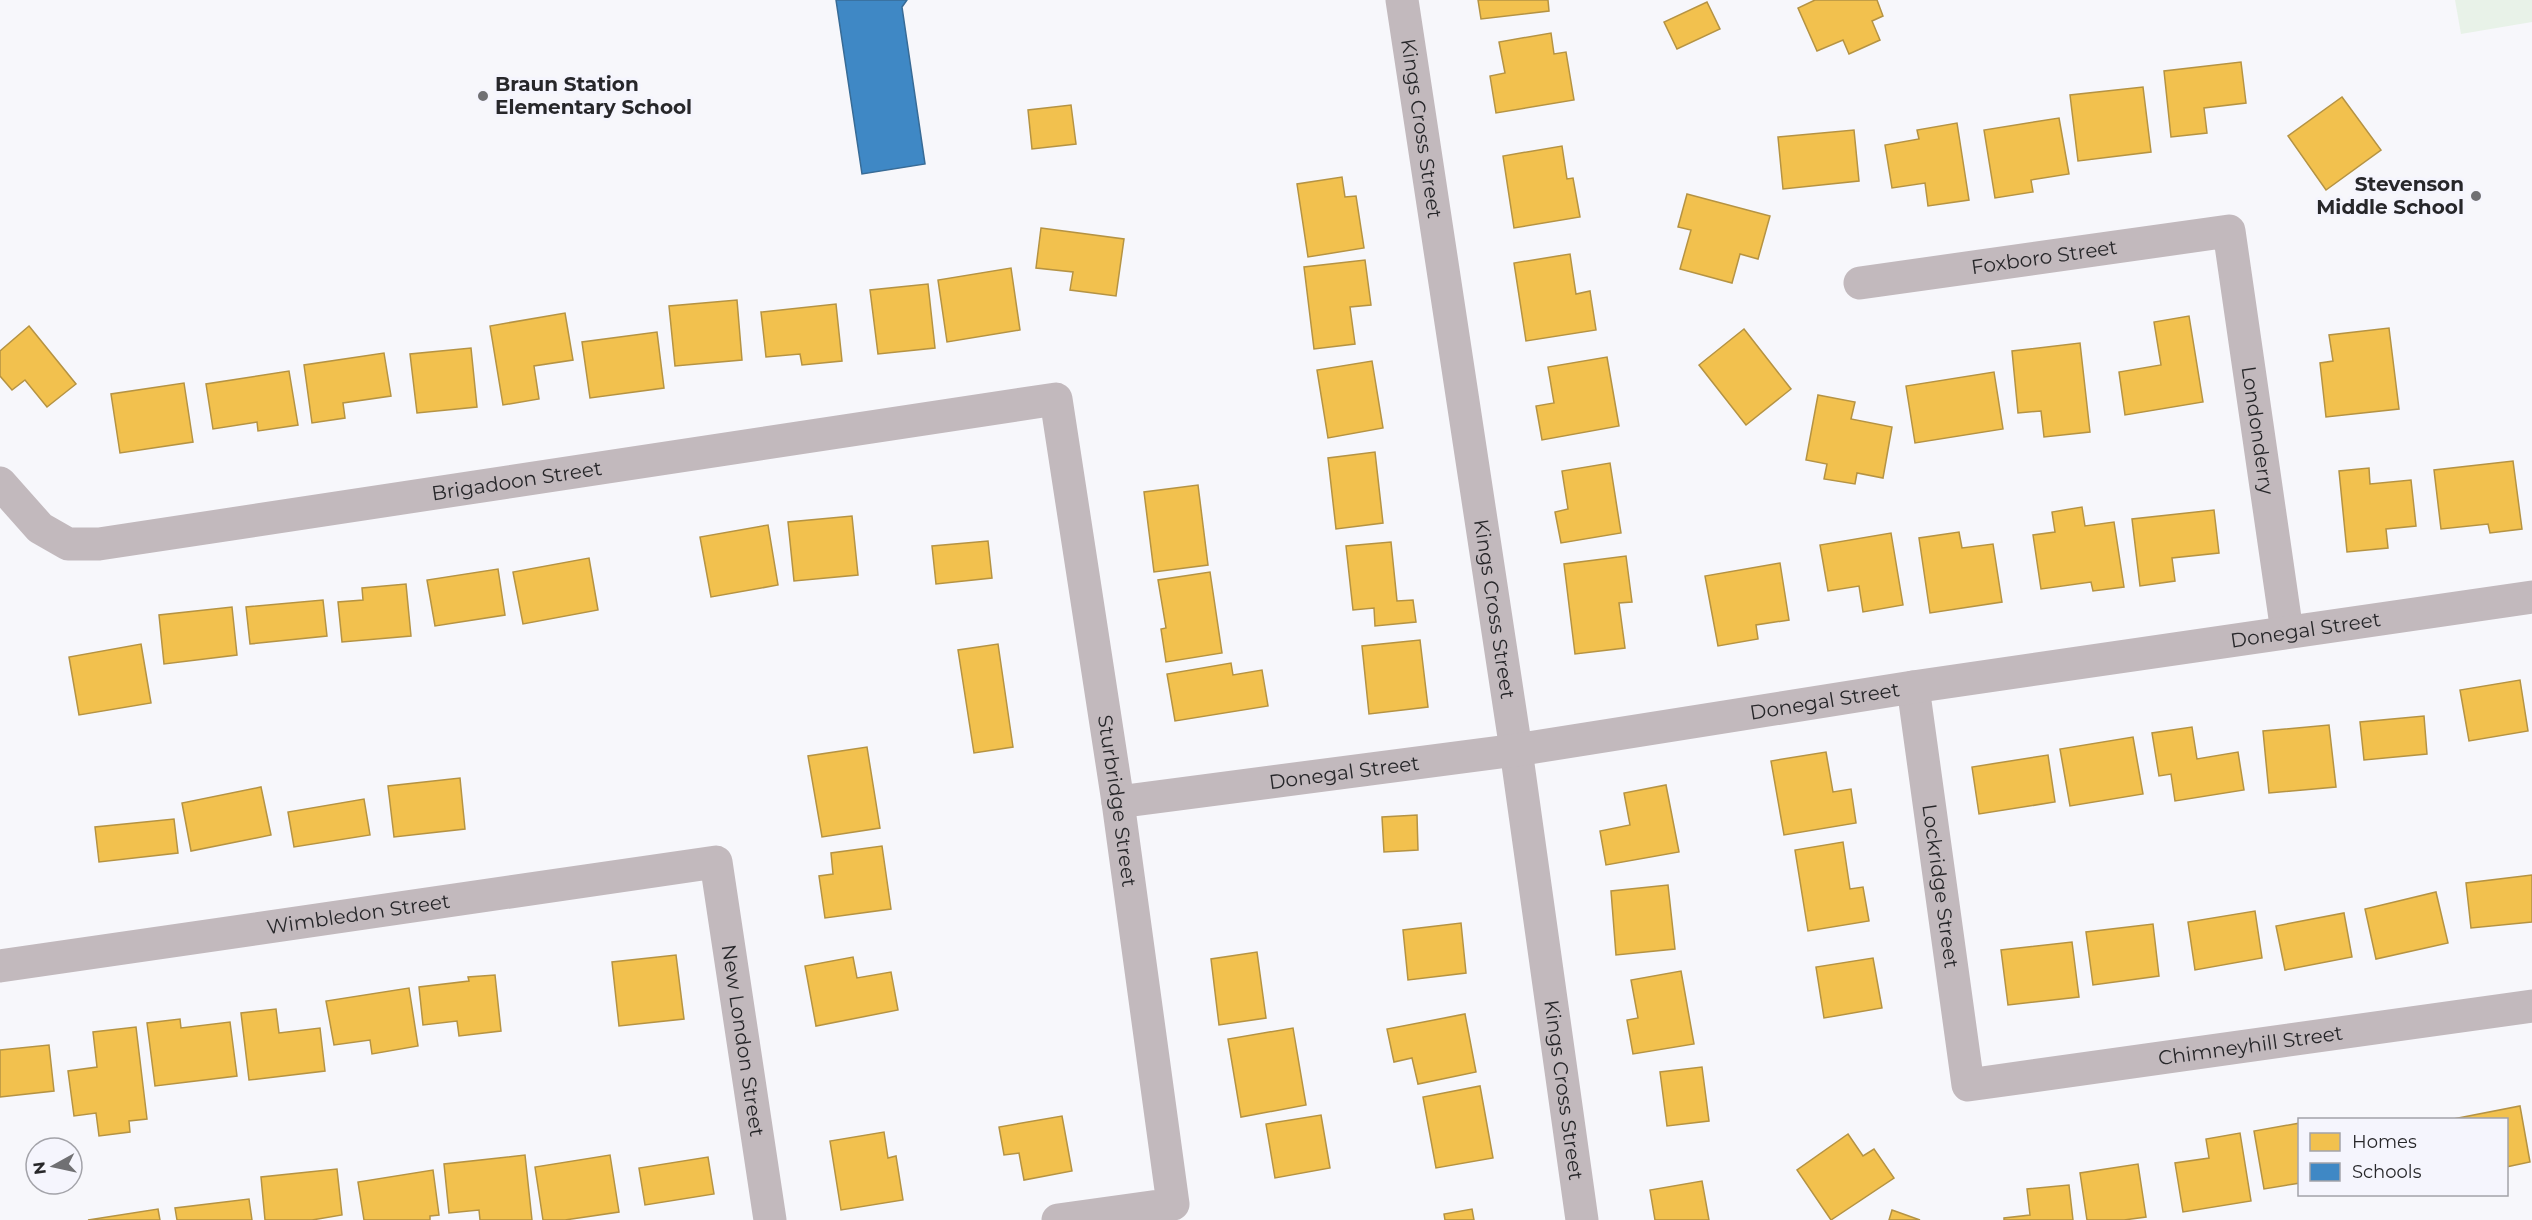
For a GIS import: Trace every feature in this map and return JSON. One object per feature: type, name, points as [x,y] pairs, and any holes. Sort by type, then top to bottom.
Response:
[{"type":"street","name":"Kings Cross Street","points":[[1402,0],[1516,750],[1582,1220]]},
{"type":"street","name":"Foxboro Street","points":[[1860,283],[2229,231]]},
{"type":"street","name":"Londonderry","points":[[2229,231],[2287,632]]},
{"type":"street","name":"Brigadoon Street","points":[[0,483],[40,528],[68,544],[99,544],[1056,399]]},
{"type":"street","name":"Sturbridge Street","points":[[1056,399],[1118,802],[1173,1204],[1058,1220]]},
{"type":"street","name":"Donegal Street","points":[[1118,802],[1516,750],[1913,687],[2532,597]]},
{"type":"street","name":"Lockridge Street","points":[[1913,687],[1968,1085]]},
{"type":"street","name":"Wimbledon Street","points":[[0,966],[716,862]]},
{"type":"street","name":"New London Street","points":[[716,862],[770,1220]]},
{"type":"street","name":"Chimneyhill Street","points":[[1968,1085],[2532,1006]]},
{"type":"shaded area","points":[[2455,0],[2532,0],[2532,22],[2461,34]]},
{"type":"building: Homes","points":[[1478,0],[1548,0],[1549,11],[1481,19]]},
{"type":"building: Homes","points":[[1815,0],[1877,0],[1883,16],[1872,21],[1880,40],[1849,54],[1843,40],[1817,51],[1798,8]]},
{"type":"building: Homes","points":[[1707,2],[1720,29],[1677,49],[1664,22]]},
{"type":"building: Homes","points":[[1551,33],[1554,54],[1566,52],[1574,100],[1496,113],[1490,76],[1505,73],[1499,42]]},
{"type":"building: Homes","points":[[2241,62],[2246,103],[2204,108],[2207,133],[2171,137],[2164,71]]},
{"type":"building: Homes","points":[[2143,87],[2151,152],[2078,161],[2070,95]]},
{"type":"building: Homes","points":[[2342,97],[2381,150],[2326,190],[2288,136]]},
{"type":"building: Homes","points":[[1071,105],[1076,144],[1032,149],[1028,110]]},
{"type":"building: Homes","points":[[2059,118],[2069,174],[2031,180],[2033,192],[1995,198],[1984,130]]},
{"type":"building: Homes","points":[[1957,123],[1969,200],[1928,206],[1925,183],[1892,188],[1885,145],[1919,139],[1917,130]]},
{"type":"building: Homes","points":[[1854,130],[1859,181],[1783,189],[1778,137]]},
{"type":"building: Homes","points":[[1562,146],[1567,179],[1573,178],[1580,217],[1514,228],[1503,156]]},
{"type":"building: Homes","points":[[1342,177],[1345,197],[1356,196],[1364,248],[1308,257],[1297,184]]},
{"type":"building: Homes","points":[[1687,194],[1770,216],[1758,259],[1740,254],[1732,283],[1680,269],[1691,230],[1678,227]]},
{"type":"building: Homes","points":[[1041,228],[1124,239],[1116,296],[1070,290],[1073,272],[1036,268]]},
{"type":"building: Homes","points":[[1570,254],[1576,294],[1590,291],[1596,330],[1526,341],[1514,263]]},
{"type":"building: Homes","points":[[1365,260],[1371,305],[1350,307],[1355,344],[1314,349],[1304,267]]},
{"type":"building: Homes","points":[[1011,268],[1020,330],[947,342],[938,280]]},
{"type":"building: Homes","points":[[928,284],[935,348],[878,354],[870,290]]},
{"type":"building: Homes","points":[[737,300],[742,360],[675,366],[669,306]]},
{"type":"building: Homes","points":[[836,304],[842,361],[802,365],[800,354],[766,357],[761,312]]},
{"type":"building: Homes","points":[[565,313],[573,360],[534,366],[539,399],[503,405],[490,326]]},
{"type":"building: Homes","points":[[2189,316],[2203,402],[2125,415],[2119,372],[2161,365],[2154,322]]},
{"type":"building: Homes","points":[[29,326],[76,384],[47,407],[25,380],[12,390],[0,376],[0,351]]},
{"type":"building: Homes","points":[[2389,328],[2399,409],[2326,417],[2320,363],[2333,361],[2329,335]]},
{"type":"building: Homes","points":[[1744,329],[1791,389],[1746,425],[1699,365]]},
{"type":"building: Homes","points":[[657,332],[664,388],[590,398],[582,342]]},
{"type":"building: Homes","points":[[2080,343],[2090,432],[2044,437],[2041,411],[2018,413],[2012,351]]},
{"type":"building: Homes","points":[[471,348],[477,407],[417,413],[410,354]]},
{"type":"building: Homes","points":[[384,353],[391,396],[343,403],[345,418],[312,423],[304,365]]},
{"type":"building: Homes","points":[[1607,357],[1619,426],[1542,440],[1536,406],[1554,403],[1548,367]]},
{"type":"building: Homes","points":[[1372,361],[1383,428],[1328,438],[1317,370]]},
{"type":"building: Homes","points":[[289,371],[298,425],[258,431],[257,422],[213,429],[206,384]]},
{"type":"building: Homes","points":[[1994,372],[2003,429],[1915,443],[1906,386]]},
{"type":"building: Homes","points":[[184,383],[193,442],[120,453],[111,394]]},
{"type":"building: Homes","points":[[1818,395],[1855,402],[1851,419],[1892,427],[1883,478],[1857,473],[1855,484],[1824,479],[1827,464],[1806,460]]},
{"type":"building: Homes","points":[[1375,452],[1383,523],[1336,529],[1328,458]]},
{"type":"building: Homes","points":[[2513,461],[2522,529],[2490,533],[2488,524],[2441,529],[2434,470]]},
{"type":"building: Homes","points":[[1610,463],[1621,533],[1561,543],[1555,512],[1568,509],[1562,471]]},
{"type":"building: Homes","points":[[2369,468],[2370,484],[2411,480],[2416,526],[2386,529],[2388,548],[2347,552],[2339,471]]},
{"type":"building: Homes","points":[[1198,485],[1208,565],[1154,572],[1144,492]]},
{"type":"building: Homes","points":[[2082,507],[2085,526],[2114,522],[2124,587],[2093,591],[2091,582],[2041,589],[2033,535],[2055,532],[2052,512]]},
{"type":"building: Homes","points":[[2214,510],[2219,553],[2172,558],[2175,581],[2140,586],[2132,519]]},
{"type":"building: Homes","points":[[852,516],[858,575],[794,581],[788,522]]},
{"type":"building: Homes","points":[[768,525],[778,585],[711,597],[700,537]]},
{"type":"building: Homes","points":[[1959,532],[1962,548],[1993,544],[2002,602],[1930,613],[1919,538]]},
{"type":"building: Homes","points":[[1891,533],[1903,605],[1863,612],[1859,586],[1828,591],[1820,545]]},
{"type":"building: Homes","points":[[988,541],[992,578],[936,584],[932,546]]},
{"type":"building: Homes","points":[[1391,542],[1397,601],[1413,600],[1416,622],[1375,626],[1374,608],[1353,610],[1346,546]]},
{"type":"building: Homes","points":[[1626,556],[1632,602],[1619,603],[1625,648],[1575,654],[1564,564]]},
{"type":"building: Homes","points":[[589,558],[598,610],[523,624],[513,572]]},
{"type":"building: Homes","points":[[1780,563],[1789,620],[1756,625],[1758,639],[1718,646],[1705,576]]},
{"type":"building: Homes","points":[[498,569],[505,615],[435,626],[427,580]]},
{"type":"building: Homes","points":[[1210,572],[1222,653],[1166,662],[1161,629],[1166,628],[1158,580]]},
{"type":"building: Homes","points":[[406,584],[411,636],[342,642],[338,602],[363,600],[362,588]]},
{"type":"building: Homes","points":[[323,600],[327,636],[250,644],[246,607]]},
{"type":"building: Homes","points":[[232,607],[237,655],[164,664],[159,615]]},
{"type":"building: Homes","points":[[1420,640],[1428,707],[1369,714],[1362,646]]},
{"type":"building: Homes","points":[[141,644],[151,703],[79,715],[69,657]]},
{"type":"building: Homes","points":[[998,644],[1013,747],[974,753],[958,650]]},
{"type":"building: Homes","points":[[1231,663],[1233,675],[1262,670],[1268,706],[1175,721],[1167,674]]},
{"type":"building: Homes","points":[[2520,680],[2528,731],[2469,741],[2460,690]]},
{"type":"building: Homes","points":[[2424,716],[2427,754],[2364,760],[2360,722]]},
{"type":"building: Homes","points":[[2329,725],[2336,787],[2269,793],[2263,731]]},
{"type":"building: Homes","points":[[2192,727],[2197,759],[2238,752],[2244,790],[2175,801],[2171,774],[2159,776],[2152,733]]},
{"type":"building: Homes","points":[[2133,737],[2143,794],[2070,806],[2060,749]]},
{"type":"building: Homes","points":[[867,747],[880,828],[822,837],[808,756]]},
{"type":"building: Homes","points":[[1826,752],[1833,792],[1851,789],[1856,823],[1784,835],[1771,761]]},
{"type":"building: Homes","points":[[2048,755],[2055,802],[1979,814],[1972,767]]},
{"type":"building: Homes","points":[[460,778],[465,829],[394,837],[388,786]]},
{"type":"building: Homes","points":[[1666,785],[1679,852],[1606,865],[1600,831],[1630,825],[1624,793]]},
{"type":"building: Homes","points":[[261,787],[271,835],[191,851],[182,803]]},
{"type":"building: Homes","points":[[364,799],[370,835],[294,847],[288,812]]},
{"type":"building: Homes","points":[[1417,815],[1418,850],[1384,852],[1382,817]]},
{"type":"building: Homes","points":[[174,819],[178,853],[99,862],[95,827]]},
{"type":"building: Homes","points":[[1843,842],[1850,889],[1863,887],[1869,921],[1808,931],[1795,850]]},
{"type":"building: Homes","points":[[882,846],[891,909],[825,918],[819,876],[833,874],[831,853]]},
{"type":"building: Homes","points":[[2532,875],[2532,922],[2471,928],[2466,883]]},
{"type":"building: Homes","points":[[1668,885],[1675,949],[1616,955],[1611,891]]},
{"type":"building: Homes","points":[[2436,892],[2448,943],[2376,959],[2365,909]]},
{"type":"building: Homes","points":[[2255,911],[2262,958],[2195,970],[2188,922]]},
{"type":"building: Homes","points":[[2344,913],[2352,957],[2285,970],[2276,926]]},
{"type":"building: Homes","points":[[1461,923],[1466,973],[1408,980],[1403,930]]},
{"type":"building: Homes","points":[[2153,924],[2159,976],[2093,985],[2086,932]]},
{"type":"building: Homes","points":[[2072,942],[2079,997],[2008,1005],[2001,950]]},
{"type":"building: Homes","points":[[1257,952],[1266,1018],[1219,1025],[1211,959]]},
{"type":"building: Homes","points":[[676,955],[684,1019],[619,1026],[612,962]]},
{"type":"building: Homes","points":[[853,957],[857,978],[891,972],[898,1010],[816,1026],[805,966]]},
{"type":"building: Homes","points":[[1873,958],[1882,1008],[1824,1018],[1816,967]]},
{"type":"building: Homes","points":[[1681,971],[1694,1044],[1633,1054],[1627,1020],[1638,1018],[1631,980]]},
{"type":"building: Homes","points":[[495,975],[501,1031],[459,1036],[457,1021],[423,1025],[419,987],[469,981],[468,977]]},
{"type":"building: Homes","points":[[409,988],[418,1046],[372,1054],[370,1040],[334,1045],[326,1001]]},
{"type":"building: Homes","points":[[276,1009],[279,1033],[320,1028],[325,1071],[249,1080],[241,1013]]},
{"type":"building: Homes","points":[[1465,1014],[1476,1072],[1418,1084],[1412,1058],[1394,1062],[1387,1029]]},
{"type":"building: Homes","points":[[180,1019],[181,1028],[230,1022],[237,1076],[155,1086],[147,1023]]},
{"type":"building: Homes","points":[[136,1027],[147,1119],[129,1121],[130,1132],[99,1136],[96,1113],[74,1116],[68,1071],[97,1067],[93,1032]]},
{"type":"building: Homes","points":[[1293,1028],[1306,1105],[1241,1117],[1228,1039]]},
{"type":"building: Homes","points":[[49,1045],[54,1091],[0,1097],[0,1050]]},
{"type":"building: Homes","points":[[1702,1067],[1709,1121],[1667,1126],[1660,1072]]},
{"type":"building: Homes","points":[[1480,1086],[1493,1158],[1436,1168],[1423,1097]]},
{"type":"building: Homes","points":[[2520,1106],[2530,1162],[2508,1167],[2508,1118],[2458,1118]]},
{"type":"building: Homes","points":[[1321,1115],[1330,1168],[1275,1178],[1266,1124]]},
{"type":"building: Homes","points":[[1062,1116],[1072,1171],[1024,1180],[1019,1153],[1004,1155],[999,1127]]},
{"type":"building: Homes","points":[[2298,1123],[2298,1183],[2264,1189],[2254,1131]]},
{"type":"building: Homes","points":[[884,1132],[888,1158],[896,1156],[903,1200],[841,1210],[830,1141]]},
{"type":"building: Homes","points":[[2240,1133],[2251,1201],[2183,1212],[2175,1163],[2209,1158],[2206,1139]]},
{"type":"building: Homes","points":[[1848,1134],[1863,1156],[1874,1149],[1894,1178],[1831,1220],[1797,1170]]},
{"type":"building: Homes","points":[[525,1155],[532,1220],[480,1220],[479,1210],[449,1213],[444,1164]]},
{"type":"building: Homes","points":[[610,1155],[619,1212],[565,1220],[543,1220],[535,1167]]},
{"type":"building: Homes","points":[[708,1157],[714,1194],[645,1205],[639,1168]]},
{"type":"building: Homes","points":[[2138,1164],[2146,1217],[2124,1220],[2087,1220],[2080,1173]]},
{"type":"building: Homes","points":[[337,1169],[342,1215],[312,1220],[265,1220],[261,1177]]},
{"type":"building: Homes","points":[[433,1170],[439,1215],[430,1216],[430,1220],[364,1220],[358,1182]]},
{"type":"building: Homes","points":[[1702,1181],[1709,1220],[1655,1220],[1650,1190]]},
{"type":"building: Homes","points":[[2069,1185],[2073,1220],[2004,1220],[2004,1218],[2030,1215],[2027,1189]]},
{"type":"building: Homes","points":[[249,1199],[252,1220],[177,1220],[175,1208]]},
{"type":"building: Homes","points":[[158,1209],[160,1220],[88,1220]]},
{"type":"building: Homes","points":[[1472,1209],[1474,1220],[1445,1220],[1444,1214]]},
{"type":"building: Homes","points":[[1892,1210],[1920,1220],[1889,1220]]},
{"type":"building: Schools","points":[[836,0],[907,0],[902,7],[925,164],[862,174]]},
{"type":"place","name":"Braun Station Elementary School","points":[[483,96]]},
{"type":"place","name":"Stevenson Middle School","points":[[2476,196]]}]
